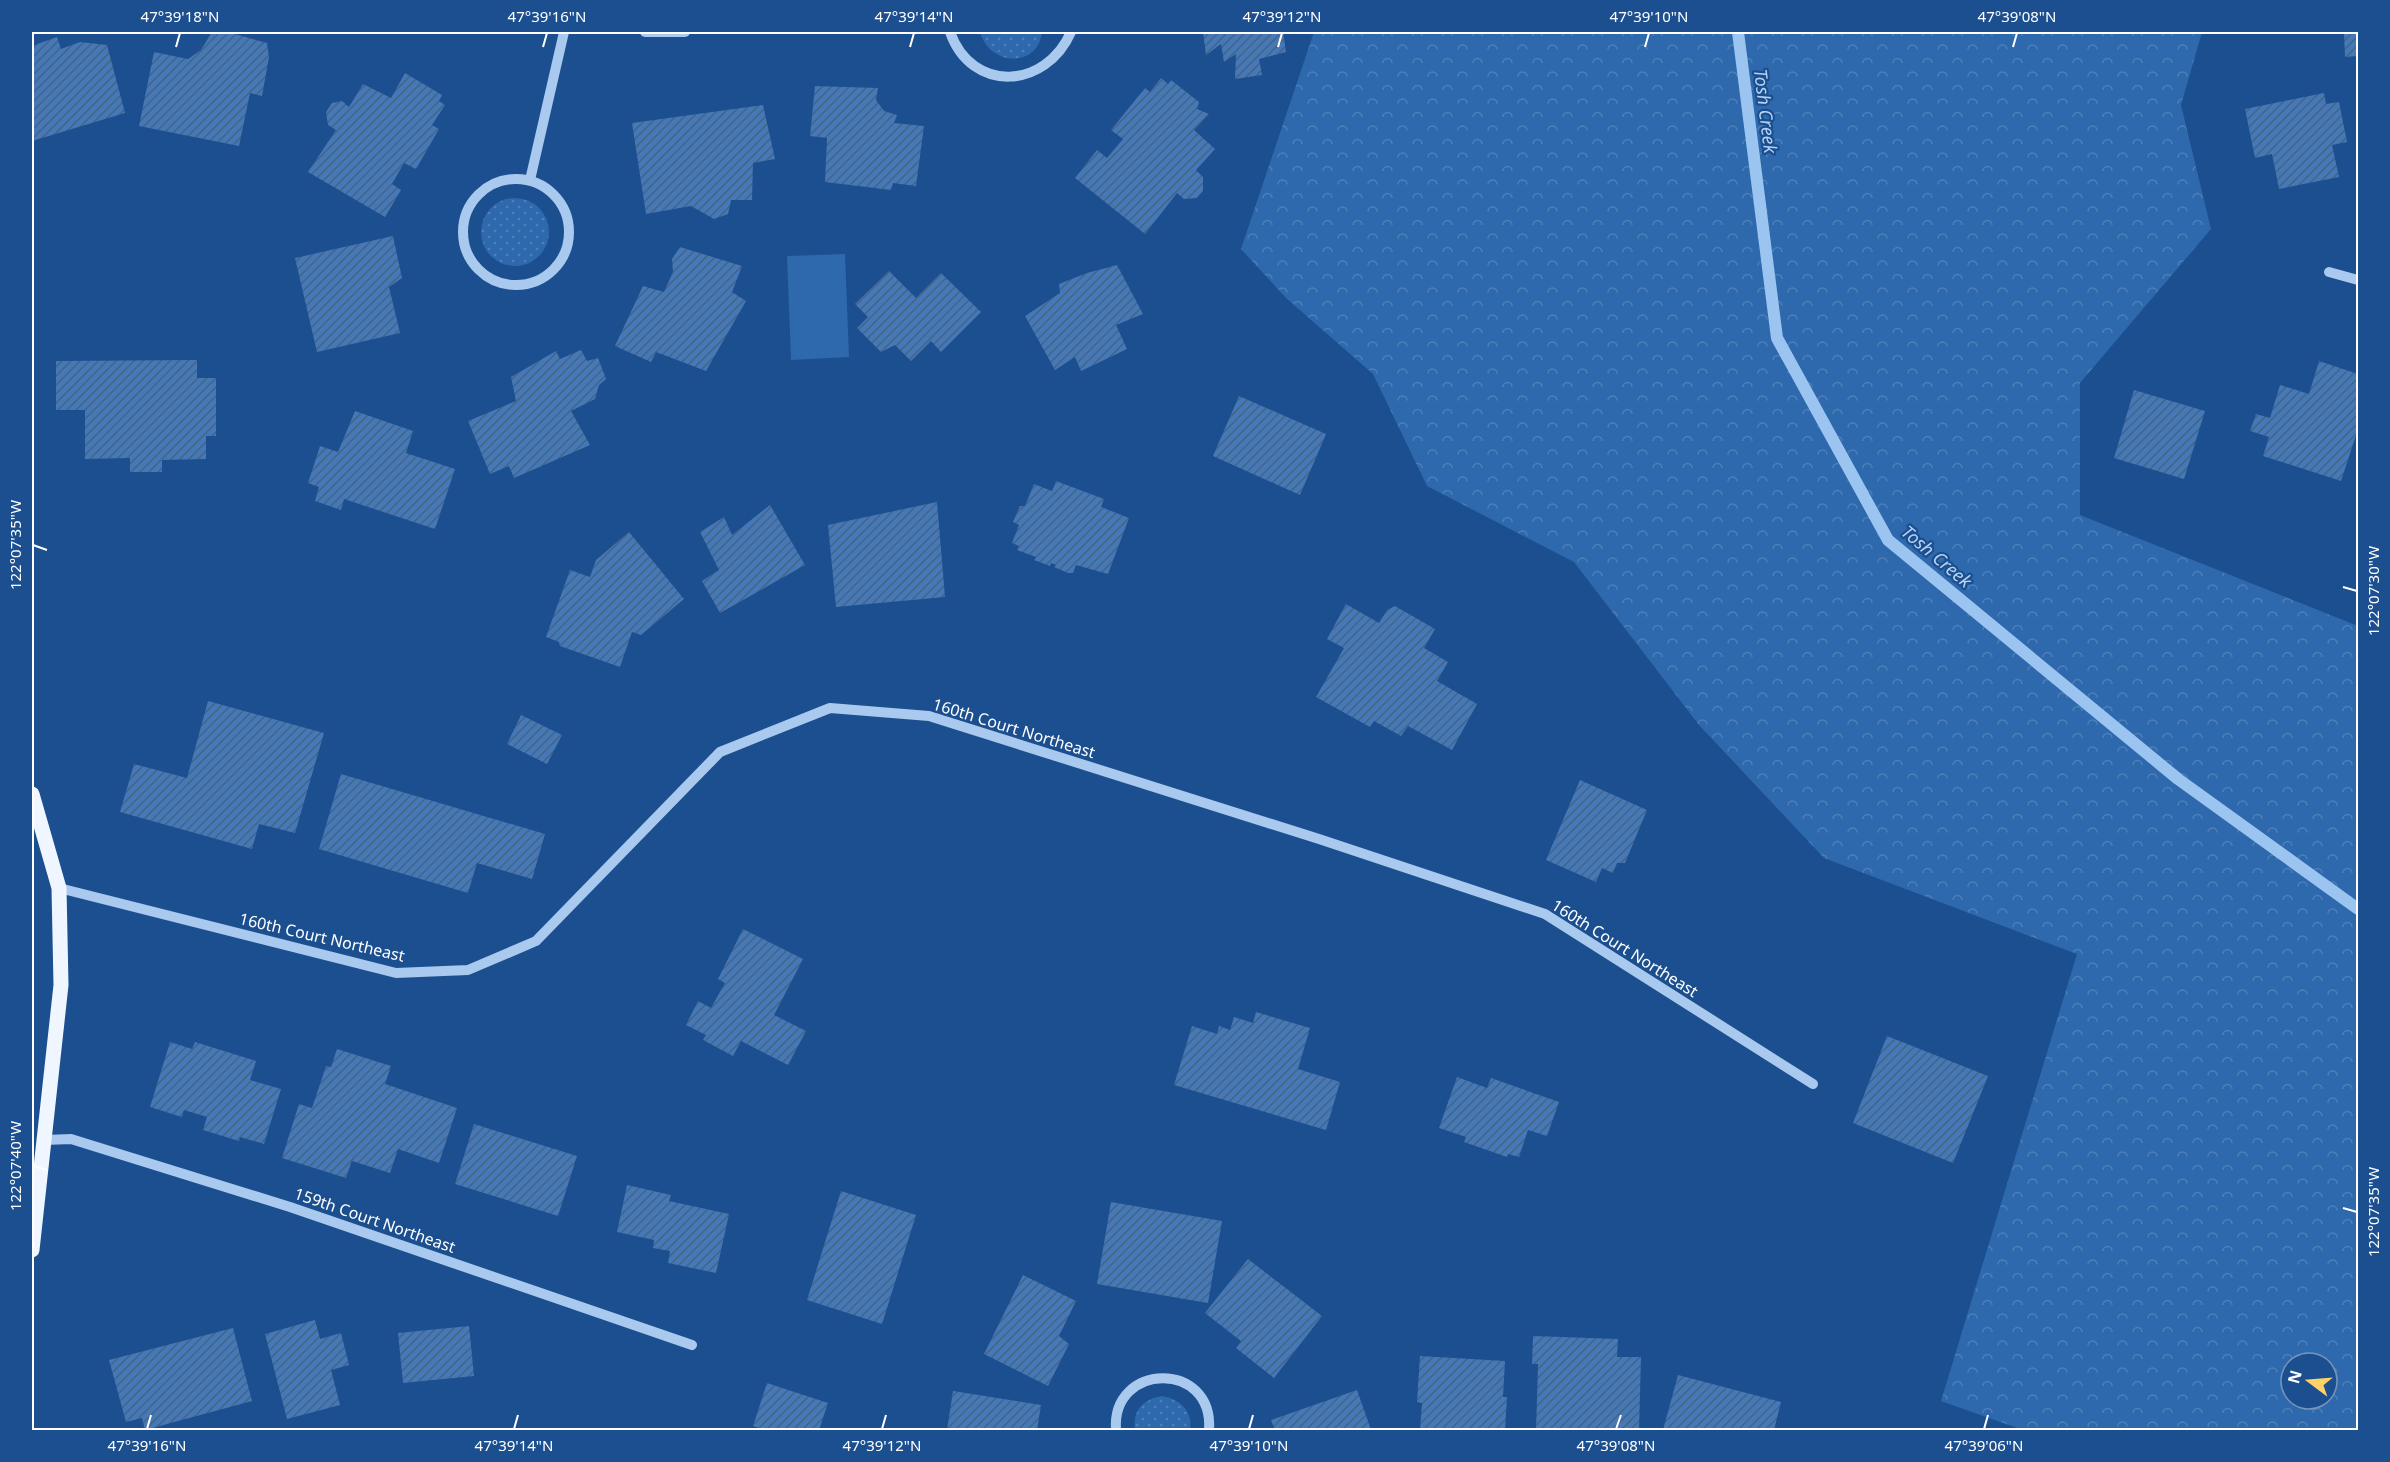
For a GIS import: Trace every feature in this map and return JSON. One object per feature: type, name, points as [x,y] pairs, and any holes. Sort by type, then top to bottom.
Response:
[{"type":"main road","points":[[32,794],[59,888],[61,985],[32,1250]]},
{"type":"street","points":[[530,180],[564,32]]},
{"type":"street","points":[[645,32],[685,32]]},
{"type":"street","points":[[950,32],[955,44],[968,61],[986,72],[1006,76],[1028,75],[1047,65],[1062,51],[1071,32]]},
{"type":"street","points":[[512,179],[530,180],[546,188],[559,201],[567,218],[568,236],[564,254],[554,269],[539,280],[523,285],[506,284],[490,278],[477,268],[467,254],[463,238],[464,221],[470,206],[480,192],[494,183],[512,179]]},
{"type":"street","points":[[2329,272],[2358,280]]},
{"type":"street","name":"160th Court Northeast","points":[[59,888],[396,973],[468,970],[536,941],[720,752],[831,708],[929,716],[1319,839],[1545,914],[1813,1084]]},
{"type":"street","name":"159th Court Northeast","points":[[45,1140],[71,1139],[290,1207],[692,1345]]},
{"type":"street","points":[[1116,1431],[1115,1422],[1119,1406],[1128,1392],[1140,1383],[1156,1378],[1172,1378],[1186,1383],[1198,1393],[1206,1406],[1210,1420],[1209,1431]]},
{"type":"green space","points":[[980,32],[1042,32],[1039,44],[1032,52],[1013,59],[993,52],[985,44]]},
{"type":"green space","points":[[1314,32],[2202,32],[2181,105],[2211,229],[2080,383],[2080,515],[2358,626],[2358,1430],[2023,1430],[1941,1401],[2077,954],[1824,858],[1699,725],[1574,562],[1427,486],[1373,374],[1286,298],[1241,249]]},
{"type":"green space","points":[[515,198],[528,201],[539,208],[546,219],[549,232],[546,245],[539,256],[528,263],[515,266],[502,263],[491,256],[484,245],[481,232],[484,219],[491,208],[502,201]]},
{"type":"green space","points":[[845,254],[849,357],[791,360],[787,256]]},
{"type":"green space","points":[[1162,1396],[1184,1407],[1189,1417],[1190,1430],[1135,1430],[1135,1417],[1140,1407],[1149,1400]]},
{"type":"building","points":[[212,32],[227,32],[267,43],[269,57],[262,96],[250,93],[239,146],[139,126],[154,52],[188,59],[201,50]]},
{"type":"building","points":[[1203,32],[1283,32],[1286,52],[1259,59],[1262,75],[1235,79],[1236,54],[1224,62],[1221,44],[1206,55]]},
{"type":"building","points":[[2344,32],[2358,32],[2358,56],[2345,57]]},
{"type":"building","points":[[57,37],[61,49],[80,42],[107,45],[125,113],[32,141],[32,46]]},
{"type":"building","points":[[405,73],[442,95],[439,101],[445,105],[432,125],[439,129],[416,169],[404,163],[392,184],[401,190],[385,217],[308,172],[336,130],[328,125],[326,112],[332,103],[342,101],[349,107],[363,84],[391,98]]},
{"type":"building","points":[[1161,78],[1168,84],[1171,80],[1199,102],[1197,109],[1209,114],[1194,130],[1215,149],[1196,170],[1203,177],[1203,191],[1197,198],[1184,199],[1177,193],[1145,234],[1075,178],[1097,150],[1107,158],[1123,139],[1111,130],[1145,88],[1150,92]]},
{"type":"building","points":[[815,86],[878,88],[876,100],[884,111],[897,115],[894,123],[924,126],[916,186],[893,183],[891,190],[825,182],[827,138],[810,136]]},
{"type":"building","points":[[2324,93],[2326,104],[2339,102],[2347,142],[2332,145],[2339,177],[2279,189],[2272,154],[2255,158],[2245,109]]},
{"type":"building","points":[[763,105],[775,159],[753,163],[752,200],[731,200],[728,214],[714,219],[691,206],[646,214],[632,123]]},
{"type":"building","points":[[393,236],[402,278],[389,287],[400,333],[317,352],[295,258]]},
{"type":"building","points":[[680,247],[742,266],[732,292],[746,301],[706,371],[656,352],[651,362],[615,346],[643,286],[664,292],[673,272],[672,259]]},
{"type":"building","points":[[1117,265],[1143,314],[1116,325],[1127,349],[1081,371],[1075,357],[1055,370],[1025,316],[1060,293],[1059,284]]},
{"type":"building","points":[[889,271],[916,298],[941,273],[981,312],[941,352],[931,341],[911,361],[895,345],[881,352],[857,328],[868,317],[855,304]]},
{"type":"building","points":[[581,350],[587,361],[598,358],[606,379],[599,385],[595,399],[571,411],[590,445],[514,478],[509,466],[490,474],[468,421],[516,401],[511,377],[556,351],[560,359]]},
{"type":"building","points":[[197,360],[197,378],[216,378],[216,436],[206,436],[206,459],[162,460],[162,472],[130,472],[130,458],[85,459],[85,410],[56,410],[56,361]]},
{"type":"building","points":[[2319,361],[2358,374],[2358,429],[2341,481],[2263,456],[2269,437],[2250,431],[2256,414],[2270,418],[2280,385],[2309,394]]},
{"type":"building","points":[[2134,390],[2205,411],[2184,479],[2114,458]]},
{"type":"building","points":[[1239,396],[1326,434],[1300,495],[1213,456]]},
{"type":"building","points":[[355,411],[413,431],[406,453],[455,469],[435,529],[344,499],[341,510],[315,501],[319,487],[308,483],[320,446],[338,452]]},
{"type":"building","points":[[1056,481],[1104,499],[1101,507],[1129,518],[1108,574],[1076,565],[1073,573],[1068,573],[1054,567],[1056,565],[1051,563],[1050,566],[1034,560],[1036,557],[1017,550],[1019,546],[1012,543],[1019,525],[1013,522],[1020,506],[1025,506],[1034,484],[1052,491]]},
{"type":"building","points":[[937,502],[945,597],[836,607],[828,525]]},
{"type":"building","points":[[770,505],[805,565],[720,613],[702,581],[719,570],[700,532],[724,517],[732,535]]},
{"type":"building","points":[[629,532],[684,599],[641,635],[632,632],[620,667],[560,646],[559,642],[546,637],[570,570],[590,577],[596,560]]},
{"type":"building","points":[[1346,604],[1379,623],[1387,610],[1395,606],[1435,629],[1424,648],[1448,662],[1437,681],[1477,704],[1452,750],[1408,726],[1401,736],[1374,721],[1370,727],[1316,697],[1344,648],[1327,639]]},
{"type":"building","points":[[208,701],[324,733],[295,833],[259,824],[252,849],[120,812],[134,764],[187,778]]},
{"type":"building","points":[[521,715],[562,735],[547,764],[507,744]]},
{"type":"building","points":[[341,774],[545,834],[532,879],[477,863],[468,893],[319,849]]},
{"type":"building","points":[[1580,780],[1647,810],[1625,863],[1617,863],[1613,873],[1602,868],[1596,882],[1546,860]]},
{"type":"building","points":[[743,929],[803,959],[774,1015],[806,1031],[788,1065],[741,1041],[733,1056],[703,1040],[706,1035],[686,1025],[698,1001],[711,1008],[725,983],[718,979]]},
{"type":"building","points":[[1256,1012],[1310,1028],[1298,1069],[1340,1082],[1326,1130],[1174,1085],[1192,1026],[1217,1034],[1219,1026],[1230,1030],[1234,1017],[1253,1023]]},
{"type":"building","points":[[1887,1036],[1988,1076],[1953,1163],[1853,1123]]},
{"type":"building","points":[[170,1042],[192,1049],[195,1042],[256,1061],[250,1080],[281,1089],[264,1144],[240,1137],[239,1141],[203,1130],[207,1117],[184,1110],[182,1117],[150,1107]]},
{"type":"building","points":[[337,1049],[391,1066],[385,1084],[457,1108],[439,1163],[398,1149],[390,1173],[352,1161],[355,1151],[346,1178],[282,1158],[299,1104],[312,1108],[326,1066],[331,1067]]},
{"type":"building","points":[[1457,1077],[1487,1088],[1491,1078],[1559,1102],[1547,1136],[1528,1130],[1519,1157],[1508,1154],[1507,1157],[1464,1142],[1466,1137],[1439,1128]]},
{"type":"building","points":[[474,1124],[577,1156],[558,1216],[455,1184]]},
{"type":"building","points":[[627,1185],[671,1195],[669,1201],[729,1214],[716,1273],[668,1263],[670,1251],[653,1248],[654,1240],[617,1232]]},
{"type":"building","points":[[841,1191],[916,1215],[882,1324],[807,1300]]},
{"type":"building","points":[[1111,1202],[1222,1221],[1208,1303],[1097,1284]]},
{"type":"building","points":[[1248,1259],[1322,1316],[1274,1378],[1236,1348],[1241,1341],[1205,1313]]},
{"type":"building","points":[[1023,1275],[1076,1301],[1059,1336],[1069,1344],[1048,1386],[984,1354]]},
{"type":"building","points":[[315,1320],[320,1339],[341,1333],[349,1365],[331,1370],[340,1405],[287,1419],[265,1334]]},
{"type":"building","points":[[469,1326],[474,1376],[403,1383],[398,1333]]},
{"type":"building","points":[[233,1328],[252,1401],[145,1430],[142,1418],[126,1422],[109,1360]]},
{"type":"building","points":[[1533,1336],[1618,1339],[1617,1357],[1641,1357],[1639,1430],[1536,1430],[1538,1364],[1532,1364]]},
{"type":"building","points":[[1420,1356],[1505,1361],[1503,1397],[1507,1397],[1505,1430],[1420,1430],[1422,1403],[1417,1402]]},
{"type":"building","points":[[1678,1375],[1781,1402],[1774,1430],[1663,1430]]},
{"type":"building","points":[[767,1383],[828,1403],[819,1430],[765,1430],[753,1426]]},
{"type":"building","points":[[1357,1390],[1371,1430],[1275,1430],[1271,1420]]},
{"type":"building","points":[[953,1391],[1041,1405],[1037,1430],[947,1430]]},
{"type":"waterway","name":"Tosh Creek","points":[[1738,32],[1777,338],[1888,540],[2178,779],[2358,909]]}]
